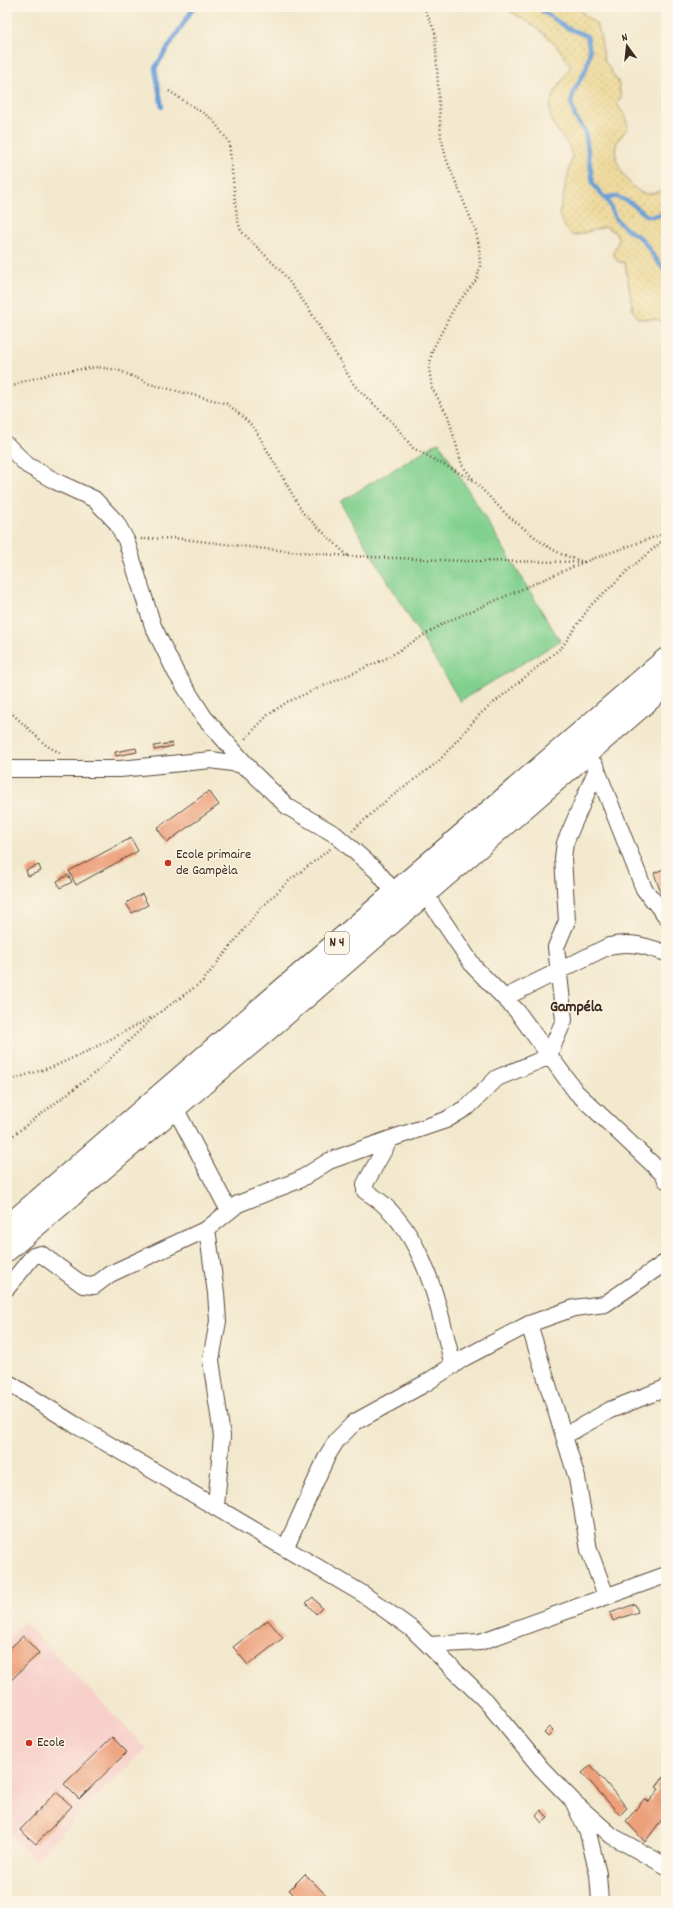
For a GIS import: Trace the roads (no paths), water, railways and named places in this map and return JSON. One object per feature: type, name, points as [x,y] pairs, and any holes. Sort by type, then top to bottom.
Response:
[{"type":"highway","name":"N 4","points":[[7,1227],[666,659]]},
{"type":"highway","name":"N 4","points":[[7,1250],[425,894],[592,760],[666,685]]},
{"type":"street","points":[[7,445],[28,465],[55,481],[94,499],[116,522],[126,540],[153,626],[176,673],[204,717],[250,770],[288,807],[336,835],[376,871],[395,893]]},
{"type":"street","points":[[7,769],[120,769],[211,760],[239,764],[250,770]]},
{"type":"street","points":[[592,760],[644,889],[666,916]]},
{"type":"street","points":[[7,1288],[33,1256],[41,1254],[83,1285],[94,1286],[110,1274],[207,1229],[238,1204],[299,1180],[329,1161],[446,1120],[468,1106],[497,1078],[548,1056],[564,1020],[556,947],[567,920],[563,858],[565,843],[592,760]]},
{"type":"street","points":[[425,894],[474,967],[517,1011],[548,1056],[576,1092],[665,1176]]},
{"type":"street","points":[[504,998],[609,946],[624,942],[642,945],[666,953]]},
{"type":"street","points":[[175,1108],[229,1211]]},
{"type":"street","points":[[390,1139],[365,1184],[365,1191],[375,1197],[394,1213],[412,1240],[434,1288],[453,1366]]},
{"type":"street","points":[[207,1229],[216,1292],[218,1321],[211,1360],[222,1436],[216,1506]]},
{"type":"street","points":[[286,1547],[327,1456],[337,1440],[355,1422],[426,1384],[453,1366],[528,1324],[574,1308],[605,1304],[666,1262]]},
{"type":"street","points":[[528,1324],[577,1478],[589,1550],[606,1596]]},
{"type":"street","points":[[7,1382],[74,1424],[286,1547],[363,1594],[412,1629],[487,1702],[541,1768],[573,1801],[612,1836],[666,1866]]},
{"type":"street","points":[[564,1436],[610,1410],[666,1388]]},
{"type":"street","points":[[429,1645],[480,1642],[666,1575]]},
{"type":"street","points":[[573,1801],[588,1833],[598,1874],[600,1901]]},
{"type":"waterway","points":[[162,107],[155,68],[194,7]]},
{"type":"waterway","points":[[537,7],[567,28],[587,36],[590,51],[586,69],[575,89],[571,102],[575,117],[585,131],[593,184],[609,203],[615,218],[624,227],[643,240],[666,272]]},
{"type":"waterway","points":[[604,197],[618,197],[631,203],[647,216],[655,216],[666,213]]},
{"type":"place","name":"Ecole primaire de Gampèla","points":[[168,863]]},
{"type":"place","name":"Ecole","points":[[29,1743]]},
{"type":"district","name":"Gampéla","points":[[576,1007]]}]
